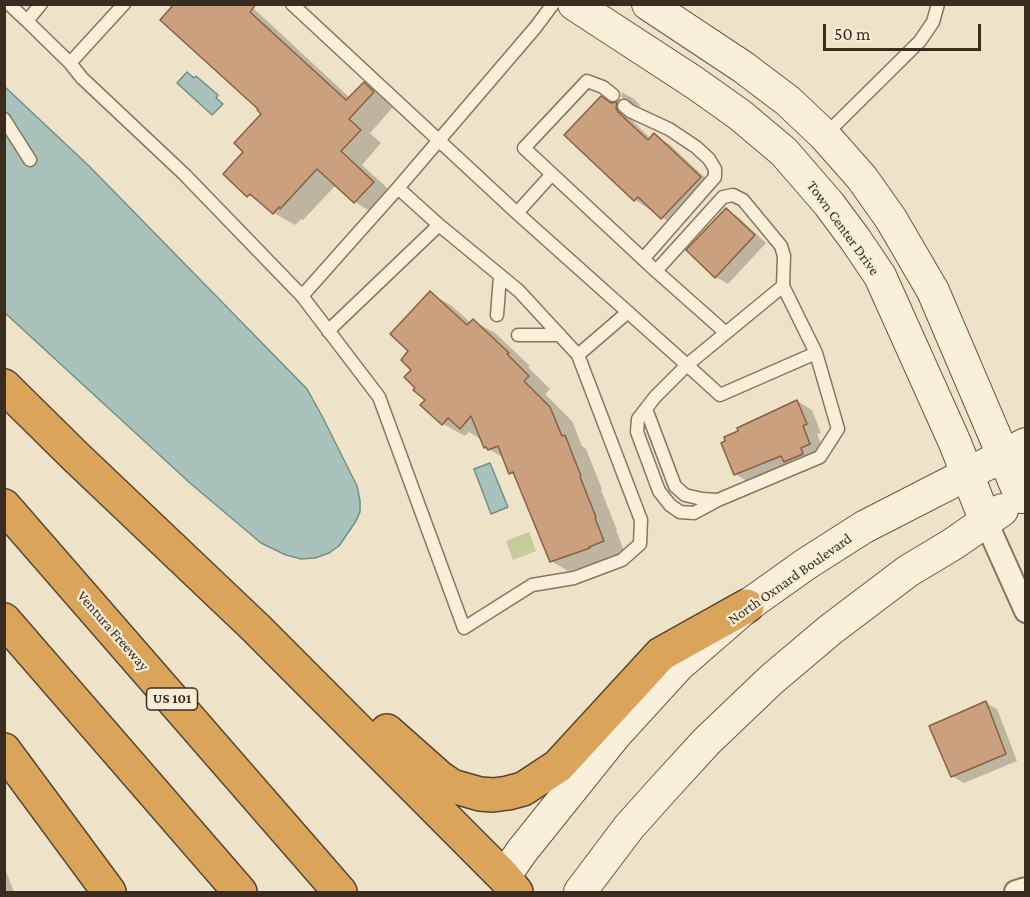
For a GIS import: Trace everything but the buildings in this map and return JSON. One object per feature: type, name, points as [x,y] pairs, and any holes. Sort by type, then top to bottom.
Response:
[{"type":"highway","points":[[4,386],[256,628],[510,885]]},
{"type":"highway","name":"Ventura Freeway","points":[[4,506],[340,892]]},
{"type":"highway","points":[[256,628],[308,660],[440,778],[466,791],[493,795],[523,789],[558,766],[661,654],[747,606]]},
{"type":"highway","points":[[4,620],[240,892]]},
{"type":"highway","points":[[4,750],[109,892]]},
{"type":"main road","name":"Town Center Drive","points":[[574,4],[740,115],[784,152],[829,204],[879,276],[952,439],[986,522]]},
{"type":"main road","points":[[580,892],[629,827],[663,789],[707,741],[772,679],[830,630],[908,571],[1024,500],[1014,449],[933,291],[891,219],[862,178],[824,135],[788,101],[648,4]]},
{"type":"main road","name":"North Oxnard Boulevard","points":[[510,885],[522,852],[615,735],[678,666],[747,606],[864,527],[1014,449]]},
{"type":"street","name":"Town Center Drive","points":[[986,522],[1026,611]]},
{"type":"street","points":[[1016,892],[1026,889]]},
{"type":"lane","points":[[9,4],[70,63],[82,78],[184,174],[302,296],[379,397],[464,628],[532,585],[574,578],[622,560],[640,544],[641,520],[578,355],[519,291],[398,188]]},
{"type":"lane","points":[[27,21],[41,4]]},
{"type":"lane","points":[[70,63],[124,4]]},
{"type":"lane","points":[[292,4],[517,213],[720,395],[816,353]]},
{"type":"lane","points":[[302,296],[398,188],[553,4]]},
{"type":"lane","points":[[824,135],[920,41],[933,21],[938,4]]},
{"type":"lane","points":[[613,95],[603,87],[587,81],[524,148],[726,333]]},
{"type":"lane","points":[[624,106],[669,129],[696,147],[710,159],[715,169],[715,177],[643,259]]},
{"type":"lane","points":[[4,119],[30,160]]},
{"type":"lane","points":[[517,213],[552,174]]},
{"type":"lane","points":[[656,271],[723,197],[733,195],[743,200],[781,246],[784,256],[783,286],[816,353],[838,429],[820,457],[718,500],[694,513],[680,512],[670,505],[659,491],[637,432],[638,419],[655,397],[687,365],[783,286]]},
{"type":"lane","points":[[328,331],[439,225]]},
{"type":"lane","points":[[497,315],[501,276]]},
{"type":"lane","points":[[578,355],[628,312]]},
{"type":"lane","points":[[518,335],[560,335]]},
{"type":"lane","points":[[646,409],[675,486],[686,495],[718,500]]},
{"type":"green space","points":[[529,532],[536,551],[513,560],[506,541]]},
{"type":"water","points":[[187,72],[194,78],[196,76],[218,95],[216,98],[223,104],[212,115],[177,83]]},
{"type":"water","points":[[4,86],[89,166],[307,389],[357,486],[360,512],[339,546],[315,558],[301,559],[286,555],[261,543],[190,483],[5,313]]},
{"type":"water","points":[[490,463],[508,507],[491,514],[474,469]]}]
